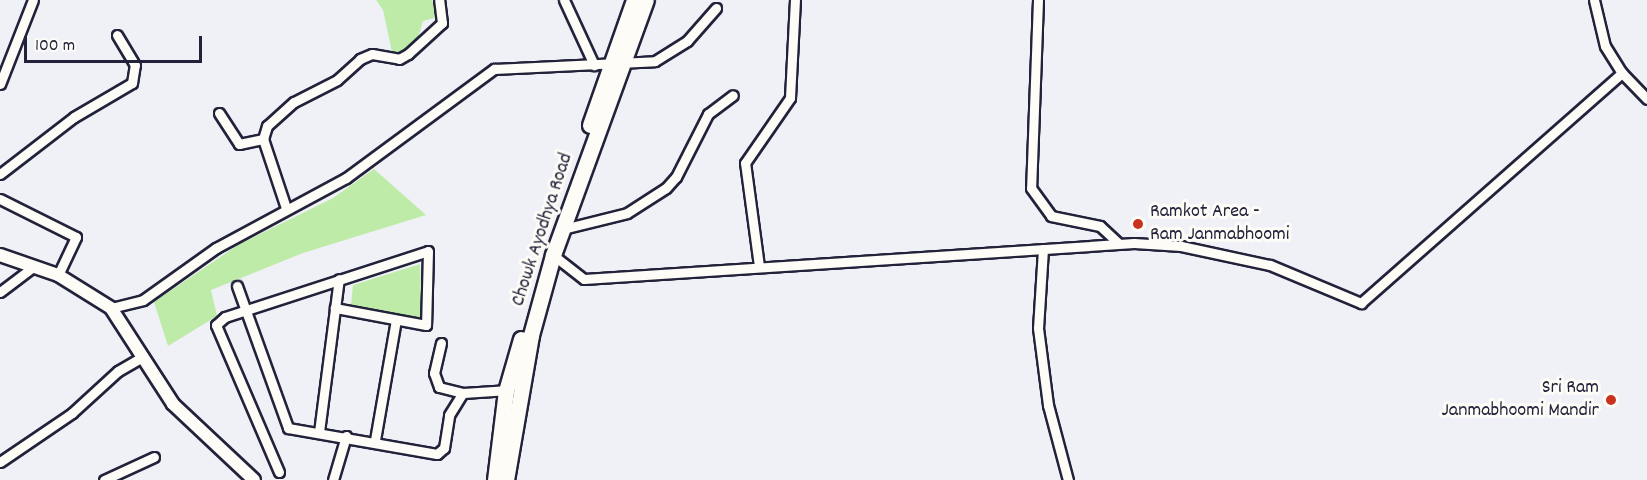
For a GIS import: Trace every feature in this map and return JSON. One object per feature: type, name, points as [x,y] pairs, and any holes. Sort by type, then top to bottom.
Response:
[{"type":"main road","points":[[495,480],[513,390],[554,226],[618,64],[634,0]]},
{"type":"main road","name":"Chowk Ayodhya Road","points":[[506,480],[513,390],[553,255],[618,64],[646,0]]},
{"type":"street","points":[[0,84],[33,0]]},
{"type":"street","points":[[286,208],[263,139],[267,126],[294,102],[337,80],[360,59],[372,54],[399,59],[417,48],[442,24],[440,0]]},
{"type":"street","points":[[564,0],[594,65]]},
{"type":"street","points":[[759,266],[745,163],[790,98],[795,0]]},
{"type":"street","points":[[1038,0],[1031,188],[1052,216],[1100,226],[1118,243]]},
{"type":"street","points":[[1594,0],[1605,46],[1622,73],[1647,99]]},
{"type":"street","points":[[111,308],[142,300],[216,248],[286,208],[346,178],[494,69],[618,64],[654,60],[687,41],[716,8]]},
{"type":"street","points":[[0,174],[74,117],[132,82],[135,64],[117,35]]},
{"type":"street","points":[[553,255],[584,279],[1118,243],[1181,246],[1270,265],[1362,303],[1622,73]]},
{"type":"street","points":[[563,229],[627,213],[653,198],[676,177],[708,114],[734,95]]},
{"type":"street","points":[[219,113],[239,144],[263,139]]},
{"type":"street","points":[[0,199],[76,237],[58,275]]},
{"type":"street","points":[[1043,249],[1038,328],[1047,405],[1068,480]]},
{"type":"street","points":[[279,472],[216,325],[225,317],[248,312],[339,279],[428,251],[426,325],[335,308]]},
{"type":"street","points":[[0,255],[58,275],[111,308],[173,404],[254,480]]},
{"type":"street","points":[[0,292],[33,267]]},
{"type":"street","points":[[319,432],[339,279]]},
{"type":"street","points":[[237,286],[288,428],[442,452],[449,415],[463,393]]},
{"type":"street","points":[[375,440],[396,320]]},
{"type":"street","points":[[441,343],[435,382],[449,392],[513,390]]},
{"type":"street","points":[[0,462],[72,413],[118,371],[142,357]]},
{"type":"street","points":[[333,480],[346,436]]},
{"type":"street","points":[[104,480],[154,457]]},
{"type":"green space","points":[[376,0],[432,0],[438,17],[423,21],[418,38],[400,53],[392,52],[383,10]]},
{"type":"green space","points":[[374,169],[426,215],[303,253],[211,290],[217,316],[168,346],[154,302],[238,245],[333,198]]},
{"type":"green space","points":[[420,264],[422,321],[351,305],[353,285]]},
{"type":"place","name":"Ramkot Area - Ram Janmabhoomi","points":[[1138,224]]},
{"type":"place","name":"Sri Ram Janmabhoomi Mandir","points":[[1611,400]]}]
